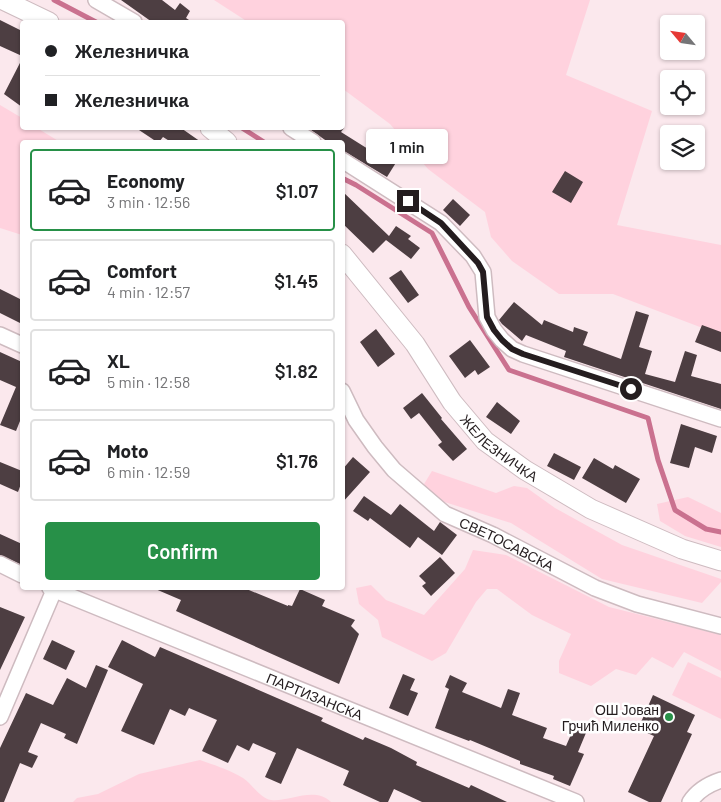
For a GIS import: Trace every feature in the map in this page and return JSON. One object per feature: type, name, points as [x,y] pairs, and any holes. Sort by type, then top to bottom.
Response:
[{"type":"street","points":[[2,0],[45,20]]},
{"type":"street","points":[[96,0],[131,20]]},
{"type":"street","points":[[212,130],[225,140]]},
{"type":"street","points":[[294,130],[310,140]]},
{"type":"street","points":[[345,162],[441,223],[473,256],[483,272],[487,317],[494,330],[512,349],[721,419]]},
{"type":"street","name":"ЖЕЛЕЗНИЧКА","points":[[345,258],[415,344],[452,402],[485,441],[526,470],[591,509],[682,549],[721,561]]},
{"type":"street","points":[[0,335],[20,344]]},
{"type":"street","name":"СВЕТОСАВСКА","points":[[345,397],[356,420],[394,470],[445,514],[493,535],[595,588],[637,604],[721,626]]},
{"type":"street","points":[[0,564],[20,574]]},
{"type":"street","points":[[0,717],[52,590]]},
{"type":"street","name":"ПАРТИЗАНСКА","points":[[58,590],[576,802]]},
{"type":"street","points":[[690,802],[709,784],[721,780]]},
{"type":"shaded area","points":[[214,0],[590,0],[566,75],[652,111],[617,225],[721,245],[721,335],[613,294],[559,294],[512,261],[491,237],[485,212],[428,169],[390,124],[345,90],[345,20],[245,20]]},
{"type":"shaded area","points":[[0,105],[20,117],[20,130],[40,130],[57,140],[20,140],[20,234],[0,228]]},
{"type":"shaded area","points":[[432,471],[496,493],[514,486],[527,488],[555,508],[622,545],[721,579],[721,582],[702,603],[602,579],[511,523],[435,499],[424,484]]},
{"type":"shaded area","points":[[688,497],[721,513],[721,547],[685,536],[660,521],[657,504]]},
{"type":"shaded area","points":[[473,550],[506,555],[609,607],[721,635],[721,671],[684,652],[673,668],[652,657],[636,675],[616,669],[591,686],[559,673],[559,661],[571,634],[532,615],[497,589],[487,589],[476,602],[446,653],[432,661],[382,637],[378,620],[359,604],[356,588],[371,585],[386,600],[424,615],[465,569]]},
{"type":"shaded area","points":[[688,662],[721,678],[721,719],[672,695]]},
{"type":"shaded area","points":[[200,760],[243,778],[267,799],[278,800],[317,795],[331,802],[73,802],[77,798],[98,794],[139,774]]},
{"type":"building","points":[[121,0],[162,0],[175,10],[180,3],[190,11],[186,18],[189,20],[149,20]]},
{"type":"building","points":[[0,20],[20,30],[20,55],[0,46]]},
{"type":"building","points":[[20,63],[20,106],[4,94]]},
{"type":"building","points":[[139,130],[184,130],[198,140],[168,140],[163,137],[161,140],[154,140]]},
{"type":"building","points":[[311,130],[342,130],[341,132],[376,154],[378,150],[397,161],[387,177],[345,152],[345,140],[325,140]]},
{"type":"building","points":[[565,171],[583,182],[571,203],[552,192]]},
{"type":"building","points":[[345,194],[389,236],[396,226],[411,236],[408,239],[420,248],[411,259],[386,240],[373,253],[345,226]]},
{"type":"building","points":[[453,199],[470,215],[460,226],[443,210]]},
{"type":"building","points":[[401,270],[419,295],[408,303],[389,278]]},
{"type":"building","points":[[0,289],[20,299],[20,323],[0,313]]},
{"type":"building","points":[[514,302],[542,325],[544,320],[573,332],[574,327],[588,332],[583,345],[621,359],[636,311],[649,315],[639,347],[652,351],[645,374],[675,382],[685,351],[697,355],[691,376],[721,384],[721,409],[564,357],[566,351],[526,335],[522,341],[499,320]]},
{"type":"building","points":[[702,325],[721,332],[721,352],[695,342]]},
{"type":"building","points":[[376,329],[395,354],[378,367],[360,342]]},
{"type":"building","points":[[470,340],[490,367],[478,375],[475,370],[465,378],[449,356]]},
{"type":"building","points":[[0,352],[20,361],[20,421],[16,431],[0,425],[16,387],[0,380]]},
{"type":"building","points":[[422,393],[467,449],[453,461],[438,445],[442,442],[419,413],[411,419],[403,408]]},
{"type":"building","points":[[497,402],[520,421],[511,434],[486,417]]},
{"type":"building","points":[[681,424],[717,436],[712,453],[695,447],[689,468],[670,463]]},
{"type":"building","points":[[554,453],[581,467],[574,480],[547,466]]},
{"type":"building","points":[[353,457],[370,472],[345,500],[345,466]]},
{"type":"building","points":[[594,458],[613,469],[615,465],[640,479],[626,503],[582,478]]},
{"type":"building","points":[[0,462],[20,470],[18,492],[0,484]]},
{"type":"building","points":[[364,496],[391,515],[400,504],[434,531],[440,522],[457,535],[442,555],[418,537],[410,548],[370,518],[368,521],[353,511]]},
{"type":"building","points":[[0,534],[20,543],[20,564],[0,555]]},
{"type":"building","points":[[440,557],[455,573],[431,596],[422,586],[426,583],[419,576]]},
{"type":"building","points":[[158,590],[249,590],[292,606],[300,590],[302,590],[325,600],[322,606],[355,620],[351,626],[359,634],[339,684],[176,611],[181,600]]},
{"type":"building","points":[[0,607],[25,617],[0,670]]},
{"type":"building","points":[[52,640],[75,651],[66,670],[43,659]]},
{"type":"building","points":[[122,640],[155,657],[160,647],[323,718],[321,721],[363,740],[365,737],[391,748],[417,762],[416,765],[469,788],[471,785],[507,802],[422,802],[394,789],[388,802],[380,802],[343,785],[349,771],[297,748],[281,784],[265,777],[276,753],[253,743],[249,751],[237,745],[228,763],[202,751],[217,720],[189,708],[185,716],[170,709],[154,745],[121,731],[143,684],[108,667]]},
{"type":"building","points":[[96,665],[108,670],[77,744],[64,738],[66,734],[41,723],[28,752],[38,756],[32,768],[20,763],[4,802],[0,802],[0,748],[26,693],[53,705],[67,678],[86,688]]},
{"type":"building","points":[[403,674],[415,679],[410,690],[418,693],[408,716],[389,708]]},
{"type":"building","points":[[450,675],[467,683],[462,692],[501,708],[508,689],[520,693],[512,715],[547,728],[543,738],[566,746],[576,723],[588,728],[578,752],[584,754],[570,786],[553,779],[554,776],[520,764],[520,761],[435,728],[449,689],[445,687]]},
{"type":"building","points":[[653,695],[695,715],[687,732],[692,734],[661,802],[649,802],[628,792],[654,736],[638,729]]},
{"type":"waterway","points":[[54,0],[92,20]]},
{"type":"waterway","points":[[245,130],[261,140]]},
{"type":"waterway","points":[[345,180],[432,233],[469,307],[509,370],[648,418],[658,460],[675,510],[706,529],[721,532]]},
{"type":"place","name":"ОШ Јован Грчић Миленко","points":[[669,717]]},
{"type":"route","points":[[408,201],[441,223],[478,263],[483,272],[487,317],[494,330],[512,349],[631,389]]}]
